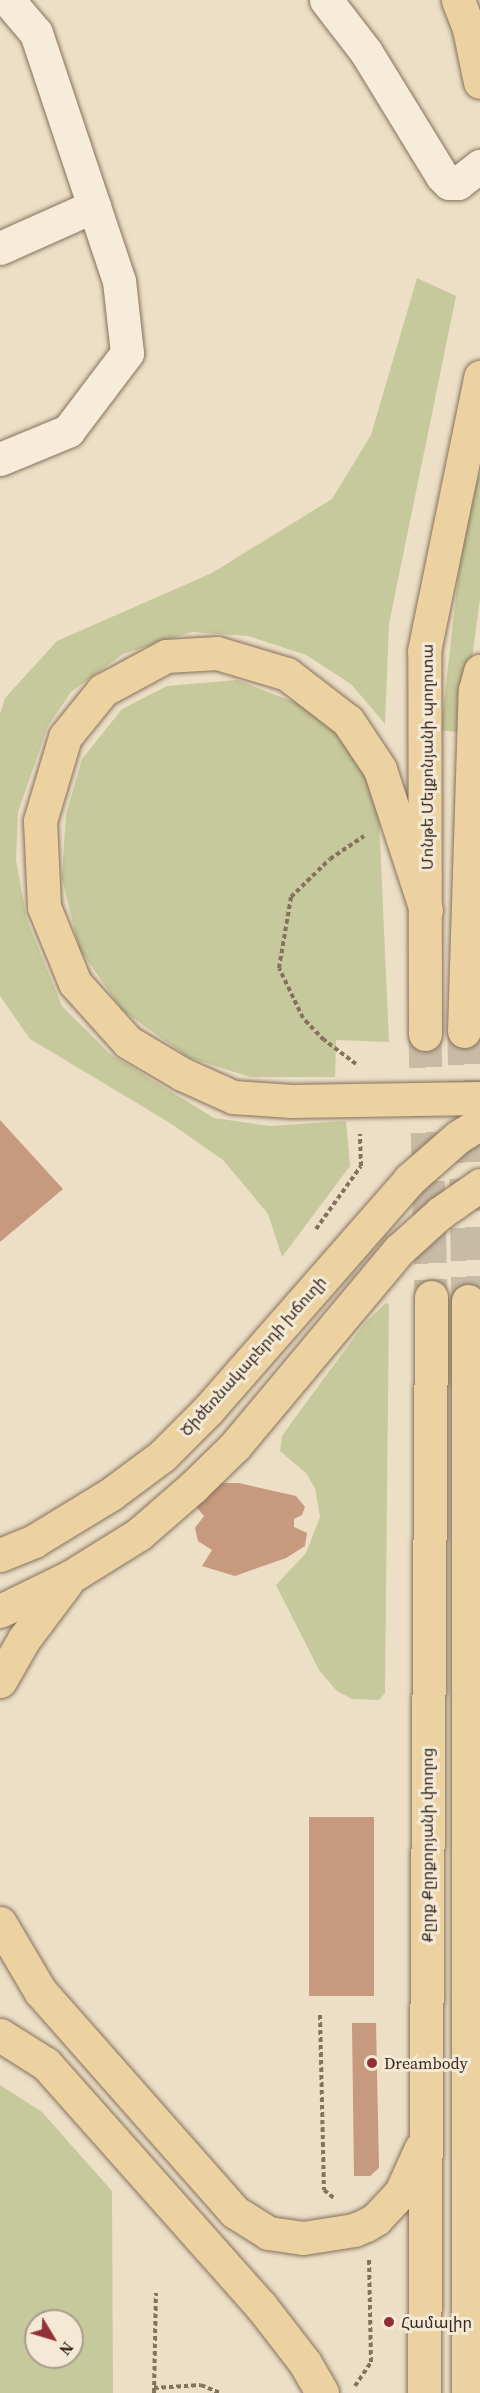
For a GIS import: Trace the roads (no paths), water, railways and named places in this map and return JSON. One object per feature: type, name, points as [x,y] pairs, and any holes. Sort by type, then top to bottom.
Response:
[{"type":"main road","points":[[458,0],[469,29],[480,82]]},
{"type":"main road","name":"Մոնթե Մելքոնյանի պողոտա","points":[[425,1034],[424,651],[480,377]]},
{"type":"main road","points":[[426,910],[380,769],[348,721],[287,674],[217,653],[166,656],[103,690],[65,737],[40,821],[44,907],[75,983],[129,1042],[182,1074],[233,1097],[292,1101],[480,1098]]},
{"type":"main road","points":[[464,1031],[466,897],[475,690],[480,671]]},
{"type":"main road","points":[[466,897],[480,851]]},
{"type":"main road","name":"Ծիծեռնակաբերդի խճուղի","points":[[0,1555],[44,1535],[111,1494],[162,1456],[208,1410],[409,1180],[458,1137],[480,1123]]},
{"type":"main road","points":[[0,1611],[70,1577],[139,1534],[193,1487],[235,1446],[399,1250],[440,1213],[480,1185]]},
{"type":"main road","name":"Քըրք Քըրքորյանի փողոց","points":[[424,2393],[430,1297]]},
{"type":"main road","points":[[468,1301],[469,2332],[472,2378]]},
{"type":"main road","points":[[0,1681],[24,1639],[70,1577]]},
{"type":"main road","points":[[0,1923],[40,1991],[235,2212],[267,2234],[303,2238],[354,2230],[376,2219],[401,2192],[425,2139]]},
{"type":"main road","points":[[0,2035],[46,2064],[261,2306],[304,2363],[337,2392]]},
{"type":"main road","points":[[469,2332],[480,2241]]},
{"type":"lane","points":[[326,0],[366,52],[442,176],[449,183],[458,183],[480,166]]},
{"type":"lane","points":[[0,459],[68,431],[128,353],[119,281],[36,33],[7,7]]},
{"type":"lane","points":[[0,248],[94,206]]},
{"type":"tunnel","points":[[464,1031],[468,1301]]},
{"type":"tunnel","points":[[425,1034],[431,1297]]},
{"type":"place","name":"Dreambody","points":[[372,2063]]},
{"type":"place","name":"Համալիր","points":[[389,2322]]}]
